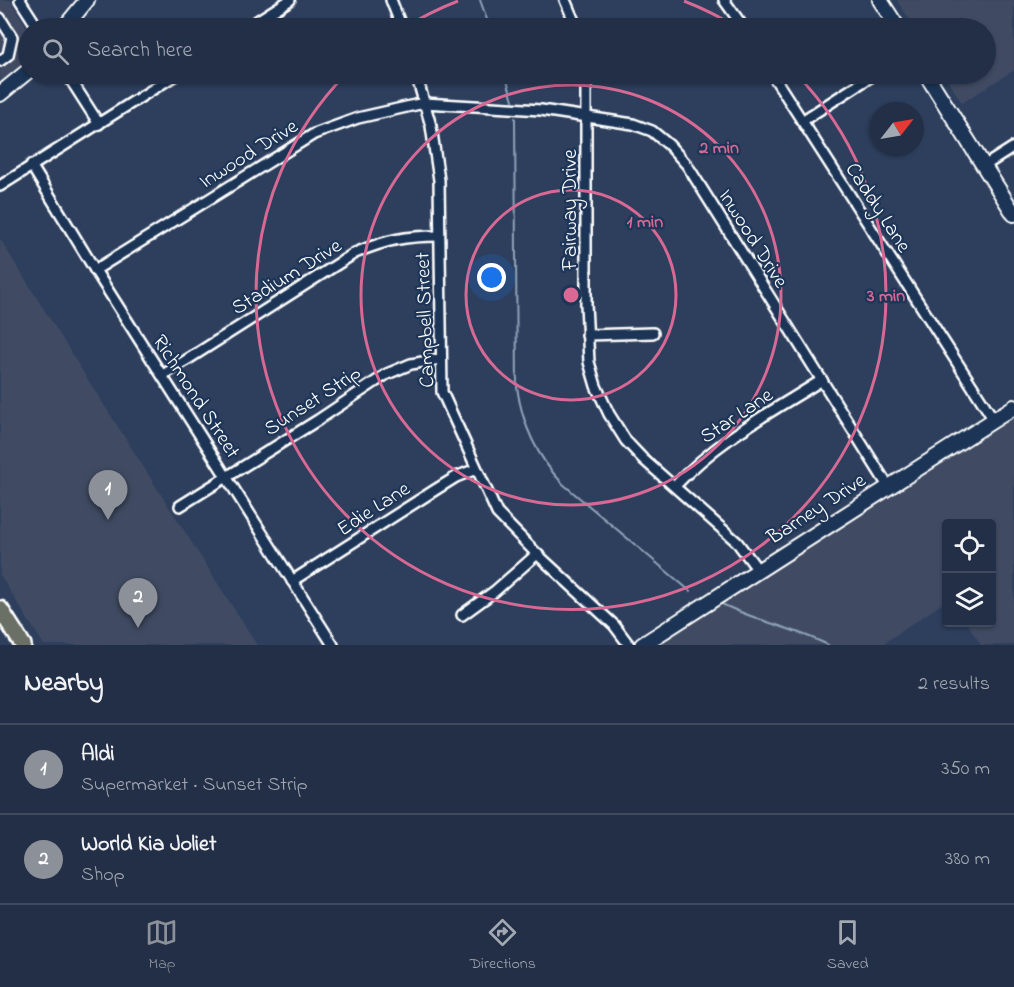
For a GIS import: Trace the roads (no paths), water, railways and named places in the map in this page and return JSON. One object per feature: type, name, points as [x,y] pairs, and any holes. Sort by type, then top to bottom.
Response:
[{"type":"main road","points":[[0,609],[22,644]]},
{"type":"main road","points":[[0,627],[22,644]]},
{"type":"street","points":[[20,0],[32,18]]},
{"type":"street","points":[[72,18],[87,0]]},
{"type":"street","points":[[262,18],[290,0]]},
{"type":"street","points":[[391,0],[398,18]]},
{"type":"street","points":[[565,0],[573,18]]},
{"type":"street","points":[[724,0],[737,18]]},
{"type":"street","points":[[880,0],[892,18]]},
{"type":"street","points":[[0,18],[12,37],[8,55],[0,61]]},
{"type":"street","points":[[0,94],[18,79]]},
{"type":"street","points":[[73,84],[99,124]]},
{"type":"street","points":[[0,186],[161,84]]},
{"type":"street","name":"Campbell Street","points":[[419,84],[431,126],[439,180],[442,392],[497,513],[537,554],[614,625],[629,645]]},
{"type":"street","name":"Fairway Drive","points":[[586,84],[587,335],[596,386],[609,414],[626,441],[737,542],[758,570]]},
{"type":"street","name":"Caddy Lane","points":[[778,84],[994,420]]},
{"type":"street","points":[[802,121],[859,84]]},
{"type":"street","points":[[932,84],[1014,214]]},
{"type":"street","name":"Inwood Drive","points":[[95,270],[314,134],[358,118],[424,103],[541,110],[633,124],[652,131],[669,145],[687,165],[888,486]]},
{"type":"street","points":[[984,166],[1014,147]]},
{"type":"street","name":"Richmond Street","points":[[31,165],[333,645]]},
{"type":"street","name":"Stadium Drive","points":[[163,375],[355,253],[383,242],[411,236],[440,236]]},
{"type":"street","points":[[587,335],[653,333]]},
{"type":"street","name":"Sunset Strip","points":[[180,506],[387,374],[411,364],[440,358]]},
{"type":"street","name":"Star Lane","points":[[675,486],[714,448],[822,380]]},
{"type":"street","name":"Barney Drive","points":[[642,645],[1014,407]]},
{"type":"street","name":"Edie Lane","points":[[292,581],[456,477],[476,469]]},
{"type":"street","points":[[462,615],[495,591],[537,554]]},
{"type":"waterway","points":[[480,0],[486,18]]},
{"type":"waterway","points":[[508,84],[513,100]]},
{"type":"waterway","points":[[515,118],[517,387],[527,427],[538,451],[563,484],[690,591]]},
{"type":"waterway","points":[[722,604],[828,645]]},
{"type":"place","name":"Aldi","points":[[108,520]]},
{"type":"place","name":"World Kia Joliet","points":[[138,628]]}]
